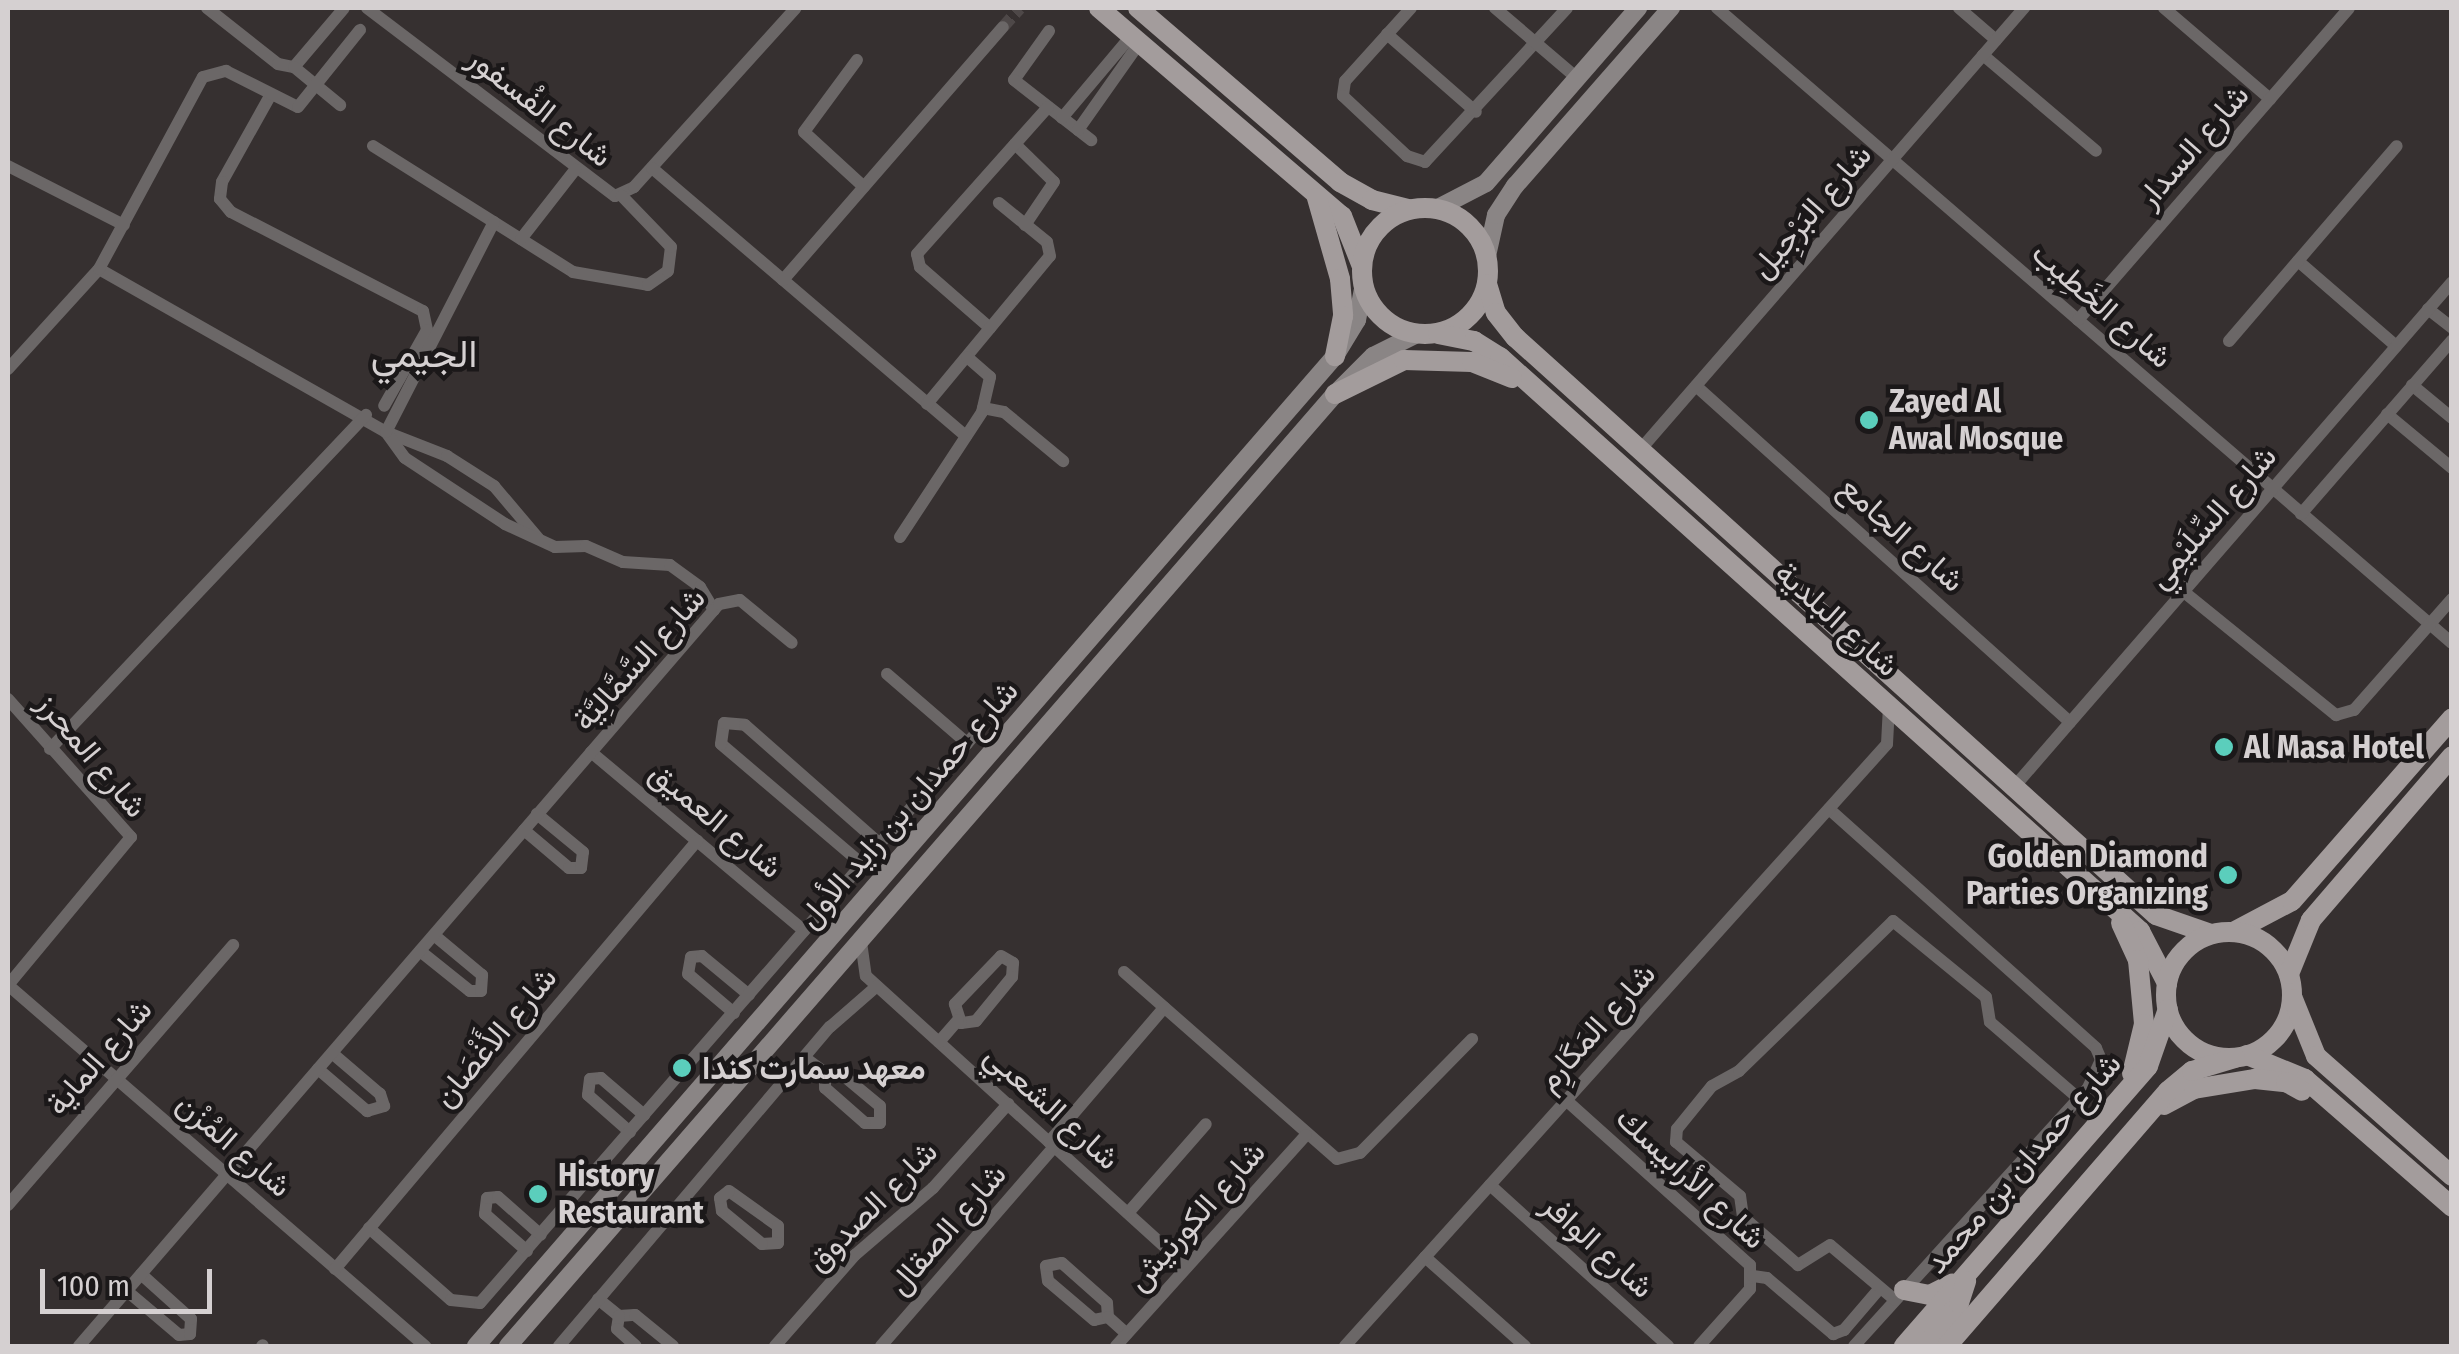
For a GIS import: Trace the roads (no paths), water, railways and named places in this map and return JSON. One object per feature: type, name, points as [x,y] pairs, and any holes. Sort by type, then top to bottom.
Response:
[{"type":"main road","points":[[1099,8],[1315,192],[1351,228],[1362,265],[1363,288],[1377,314],[1415,334],[1438,334],[1470,316],[1487,284],[1487,256],[1496,216],[1515,186],[1671,8]]},
{"type":"main road","points":[[1138,8],[1340,182],[1372,200],[1409,210],[1436,209],[1486,183],[1638,8]]},
{"type":"main road","points":[[1315,192],[1340,278],[1335,356]]},
{"type":"main road","points":[[1436,209],[1474,230],[1487,256]]},
{"type":"main road","points":[[1362,265],[1376,230],[1409,210]]},
{"type":"main road","name":"شارع البلدية","points":[[1487,284],[1496,313],[1515,337],[2156,915],[2211,934]]},
{"type":"main road","name":"شارع حمدان بن زايد الأول","points":[[476,1346],[1335,356],[1357,320],[1363,288]]},
{"type":"main road","name":"شارع حمدان بن زايد الأول","points":[[508,1346],[1336,394],[1373,356],[1415,334]]},
{"type":"main road","name":"شارع البلدية","points":[[1438,334],[1488,348],[1536,390],[2150,942],[2167,984]]},
{"type":"main road","points":[[1336,394],[1388,364],[1431,359],[1472,362],[1536,390]]},
{"type":"main road","points":[[2234,932],[2292,902],[2452,718]]},
{"type":"main road","points":[[2452,756],[2311,920],[2289,974],[2292,997],[2316,1056],[2452,1176]]},
{"type":"main road","points":[[2110,905],[2138,960],[2144,1024],[2124,1092]]},
{"type":"main road","points":[[2289,974],[2262,940],[2234,932],[2211,934],[2178,958],[2167,984],[2168,1009],[2174,1026],[2200,1051],[2241,1056],[2305,1079],[2452,1207]]},
{"type":"main road","points":[[2241,1056],[2284,1027],[2292,997]]},
{"type":"main road","name":"شارع حمدان بن محمد","points":[[1904,1346],[2156,1052],[2168,1009]]},
{"type":"main road","name":"شارع حمدان بن محمد","points":[[1947,1346],[2180,1079],[2241,1056]]},
{"type":"main road","points":[[2138,1125],[2194,1090],[2255,1080],[2286,1082],[2352,1121]]},
{"type":"main road","points":[[1900,1295],[1930,1296],[1966,1274]]},
{"type":"main road","points":[[1926,1346],[1959,1303],[1966,1274]]},
{"type":"street","points":[[207,8],[278,64],[294,67],[340,105]]},
{"type":"street","points":[[294,67],[344,8]]},
{"type":"street","name":"شارع الفُسفور","points":[[367,8],[609,195],[622,196],[796,8]]},
{"type":"street","points":[[1411,8],[1346,81],[1345,104],[1416,161],[1438,154],[1567,8]]},
{"type":"street","points":[[1495,8],[1577,78]]},
{"type":"street","name":"شارع الخَطِيب","points":[[1718,8],[2452,643]]},
{"type":"street","points":[[1959,8],[1996,40]]},
{"type":"street","name":"شارع البَرْجِيل","points":[[1640,450],[2024,8]]},
{"type":"street","points":[[2164,8],[2270,99]]},
{"type":"street","name":"شارع السدار","points":[[2078,320],[2350,8]]},
{"type":"street","points":[[782,280],[1003,27]]},
{"type":"street","points":[[8,369],[99,269],[203,77],[226,71],[298,107],[360,30]]},
{"type":"street","points":[[1048,31],[1013,75],[1090,140]]},
{"type":"street","points":[[1387,34],[1476,112]]},
{"type":"street","points":[[1062,118],[1136,39]]},
{"type":"street","points":[[1078,130],[1136,39]]},
{"type":"street","points":[[1983,55],[2096,151]]},
{"type":"street","points":[[857,60],[804,132],[864,187]]},
{"type":"street","points":[[270,96],[222,182],[220,199],[231,212],[424,311],[427,330],[384,406]]},
{"type":"street","points":[[990,328],[916,259],[1048,107]]},
{"type":"street","points":[[1014,144],[1054,182],[1025,225]]},
{"type":"street","points":[[374,146],[592,279],[656,282],[668,271],[671,247],[622,196]]},
{"type":"street","points":[[2229,341],[2397,146]]},
{"type":"street","points":[[8,166],[124,224]]},
{"type":"street","points":[[652,168],[966,436]]},
{"type":"street","points":[[521,239],[576,170]]},
{"type":"street","points":[[928,404],[1050,256],[1049,245],[999,203]]},
{"type":"street","points":[[386,432],[494,222]]},
{"type":"street","points":[[2298,261],[2396,346]]},
{"type":"street","points":[[99,269],[366,415],[386,432],[405,458],[490,515],[555,547],[593,548],[623,562],[670,564],[700,587],[714,610]]},
{"type":"street","name":"شارع السِّلَيْمِي","points":[[2014,787],[2452,282]]},
{"type":"street","points":[[2428,309],[2452,328]]},
{"type":"street","name":"شارع السِّلَيْمِي","points":[[2300,514],[2452,340]]},
{"type":"street","points":[[900,537],[984,408],[990,376],[967,357]]},
{"type":"street","points":[[2412,385],[2452,418]]},
{"type":"street","name":"شارع الجامع","points":[[1696,386],[2070,722]]},
{"type":"street","points":[[984,408],[1004,412],[1063,461]]},
{"type":"street","points":[[2387,414],[2452,468]]},
{"type":"street","points":[[50,749],[366,415]]},
{"type":"street","points":[[386,432],[436,450],[494,486],[538,538]]},
{"type":"street","points":[[2184,592],[2336,716],[2354,710],[2452,599]]},
{"type":"street","name":"شارع السَّمَّالِيَّة","points":[[79,1346],[714,610],[740,600],[792,643]]},
{"type":"street","points":[[887,674],[968,743]]},
{"type":"street","name":"شارع المحرز","points":[[8,699],[130,839],[8,985]]},
{"type":"street","points":[[1888,706],[1893,721],[1887,744],[1925,739]]},
{"type":"street","points":[[862,864],[721,744],[724,723],[746,725],[880,844]]},
{"type":"street","points":[[370,1228],[460,1305],[480,1303],[978,731]]},
{"type":"street","name":"شارع المَكَارِم","points":[[1346,1346],[1887,744]]},
{"type":"street","name":"شارع العميق","points":[[591,752],[804,931]]},
{"type":"street","points":[[1829,809],[2096,1048],[2100,1066],[2078,1098],[1854,1346]]},
{"type":"street","points":[[524,830],[569,868],[580,868],[583,852],[538,814]]},
{"type":"street","name":"شارع الأَغْصَان","points":[[335,1268],[698,841]]},
{"type":"street","points":[[840,890],[874,888]]},
{"type":"street","points":[[840,890],[845,921]]},
{"type":"street","points":[[1900,1295],[1880,1288],[1828,1245],[1798,1265],[1743,1217],[1742,1198],[1676,1142],[1677,1129],[1712,1086],[1738,1072],[1893,920],[1986,997],[1990,1022],[2078,1098]]},
{"type":"street","points":[[420,951],[470,990],[481,991],[482,975],[434,934]]},
{"type":"street","points":[[828,979],[866,976],[860,942]]},
{"type":"street","name":"شارع الماية","points":[[8,1205],[233,945]]},
{"type":"street","points":[[734,1012],[688,974],[690,957],[702,956],[749,995]]},
{"type":"street","name":"شارع الشعبي","points":[[939,1042],[958,1020],[976,1020],[1012,977],[1010,960],[993,960],[968,988],[955,1004],[958,1020]]},
{"type":"street","points":[[1124,972],[1330,1156],[1354,1157],[1472,1040]]},
{"type":"street","name":"شارع الشعبي","points":[[866,976],[1187,1267]]},
{"type":"street","name":"شارع المُزْن","points":[[8,985],[425,1346]]},
{"type":"street","points":[[559,1346],[804,1057],[877,986]]},
{"type":"street","name":"شارع الصقال","points":[[881,1346],[1164,1008]]},
{"type":"street","points":[[318,1069],[367,1111],[378,1112],[380,1094],[332,1053]]},
{"type":"street","points":[[804,1057],[825,1074]]},
{"type":"street","points":[[837,1071],[880,1106],[880,1123],[864,1123],[824,1088],[825,1074],[837,1071]]},
{"type":"street","points":[[630,1132],[588,1095],[590,1079],[601,1078],[644,1116]]},
{"type":"street","name":"شارع الأرابيسك","points":[[1566,1100],[1747,1260],[1753,1276],[1745,1295],[1699,1346]]},
{"type":"street","name":"شارع الصدوق","points":[[776,1346],[855,1254],[933,1188],[1008,1104]]},
{"type":"street","name":"شارع الشعبي","points":[[1128,1213],[1206,1124]]},
{"type":"street","name":"شارع الكورنيش","points":[[1116,1346],[1306,1135]]},
{"type":"street","points":[[701,1178],[722,1195]]},
{"type":"street","name":"شارع الوافر","points":[[1490,1185],[1668,1346]]},
{"type":"street","points":[[737,1192],[778,1226],[778,1243],[762,1244],[722,1211],[722,1195],[737,1192]]},
{"type":"street","points":[[526,1251],[484,1214],[487,1198],[498,1197],[541,1235]]},
{"type":"street","points":[[1426,1258],[1525,1346]]},
{"type":"street","name":"شارع الكورنيش","points":[[1108,1317],[1094,1320],[1048,1280],[1048,1264],[1062,1263],[1107,1303],[1108,1317],[1127,1334]]},
{"type":"street","points":[[127,1290],[178,1334],[190,1334],[191,1319],[141,1274]]},
{"type":"street","points":[[1753,1276],[1768,1278],[1833,1334],[1844,1330],[1880,1288]]},
{"type":"street","points":[[598,1299],[619,1316]]},
{"type":"street","points":[[619,1316],[631,1313],[673,1346]]},
{"type":"street","points":[[619,1316],[617,1329],[636,1346]]},
{"type":"tunnel","points":[[1003,27],[1020,8]]},
{"type":"place","name":"Zayed Al Awal Mosque","points":[[1869,420]]},
{"type":"place","name":"Al Masa Hotel","points":[[2224,747]]},
{"type":"place","name":"Golden Diamond Parties Organizing","points":[[2228,875]]},
{"type":"place","name":"معهد سمارت كندا","points":[[682,1068]]},
{"type":"place","name":"History Restaurant","points":[[538,1194]]},
{"type":"district","name":"الجيمي","points":[[424,355]]}]
